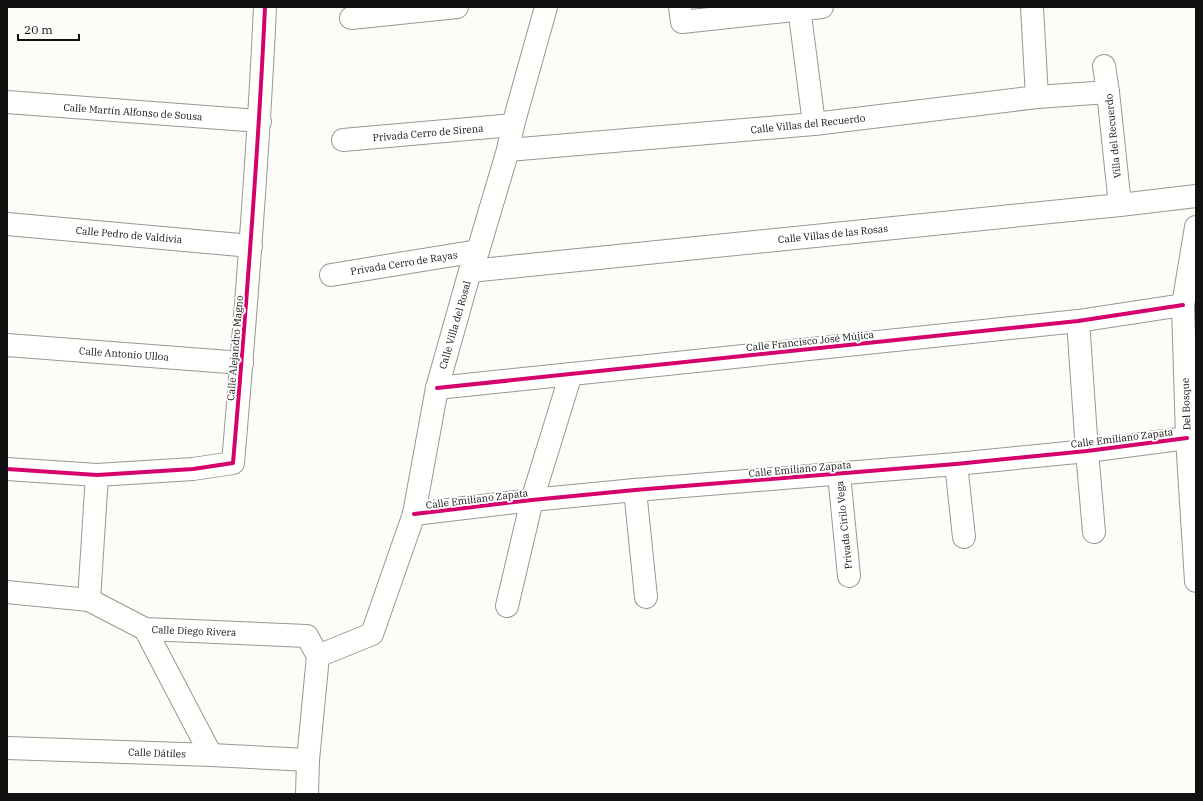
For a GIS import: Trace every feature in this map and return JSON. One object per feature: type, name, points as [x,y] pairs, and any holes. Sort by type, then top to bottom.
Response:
[{"type":"street","name":"Calle Alejandro Magno","points":[[7,469],[97,475],[186,469],[233,463],[260,121],[265,7]]},
{"type":"street","points":[[351,18],[457,7]]},
{"type":"street","name":"Calle Villa del Rosal","points":[[318,656],[372,634],[414,514],[437,388],[470,271],[478,251],[508,150],[513,125],[546,7]]},
{"type":"street","points":[[681,15],[822,7]]},
{"type":"street","points":[[1032,7],[1037,97]]},
{"type":"street","points":[[799,9],[814,124]]},
{"type":"street","name":"Villa del Recuerdo","points":[[1104,66],[1120,205]]},
{"type":"street","name":"Calle Villas del Recuerdo","points":[[508,150],[814,124],[1037,97],[1108,92]]},
{"type":"street","name":"Calle Martín Alfonso de Sousa","points":[[7,102],[260,121]]},
{"type":"street","name":"Privada Cerro de Sirena","points":[[343,140],[513,125]]},
{"type":"street","name":"Calle Villas de las Rosas","points":[[470,271],[1196,196]]},
{"type":"street","name":"Calle Pedro de Valdivia","points":[[7,224],[251,246]]},
{"type":"street","name":"Del Bosque","points":[[1196,227],[1183,305],[1187,438],[1196,581]]},
{"type":"street","name":"Privada Cerro de Rayas","points":[[331,274],[478,251]]},
{"type":"street","name":"Calle Francisco José Mújica","points":[[437,388],[1078,321],[1183,305]]},
{"type":"street","points":[[1078,321],[1094,532]]},
{"type":"street","name":"Calle Antonio Ulloa","points":[[7,345],[242,363]]},
{"type":"street","points":[[507,606],[532,500],[571,374]]},
{"type":"street","name":"Calle Emiliano Zapata","points":[[414,514],[635,490],[956,464],[1087,451],[1187,438]]},
{"type":"street","points":[[956,464],[964,537]]},
{"type":"street","name":"Privada Cirilo Vega","points":[[839,474],[849,576]]},
{"type":"street","points":[[7,592],[89,600],[97,475]]},
{"type":"street","points":[[635,490],[646,597]]},
{"type":"street","name":"Calle Diego Rivera","points":[[89,600],[145,630],[307,636],[318,656]]},
{"type":"street","points":[[145,630],[211,755]]},
{"type":"street","points":[[307,794],[308,760],[318,656]]},
{"type":"street","name":"Calle Dátiles","points":[[7,748],[308,760]]},
{"type":"cycle path","points":[[7,469],[97,475],[193,469],[233,463],[251,235],[265,7]]},
{"type":"cycle path","points":[[437,388],[1078,321],[1183,305]]},
{"type":"cycle path","points":[[414,514],[635,490],[956,464],[1087,451],[1187,438]]}]
